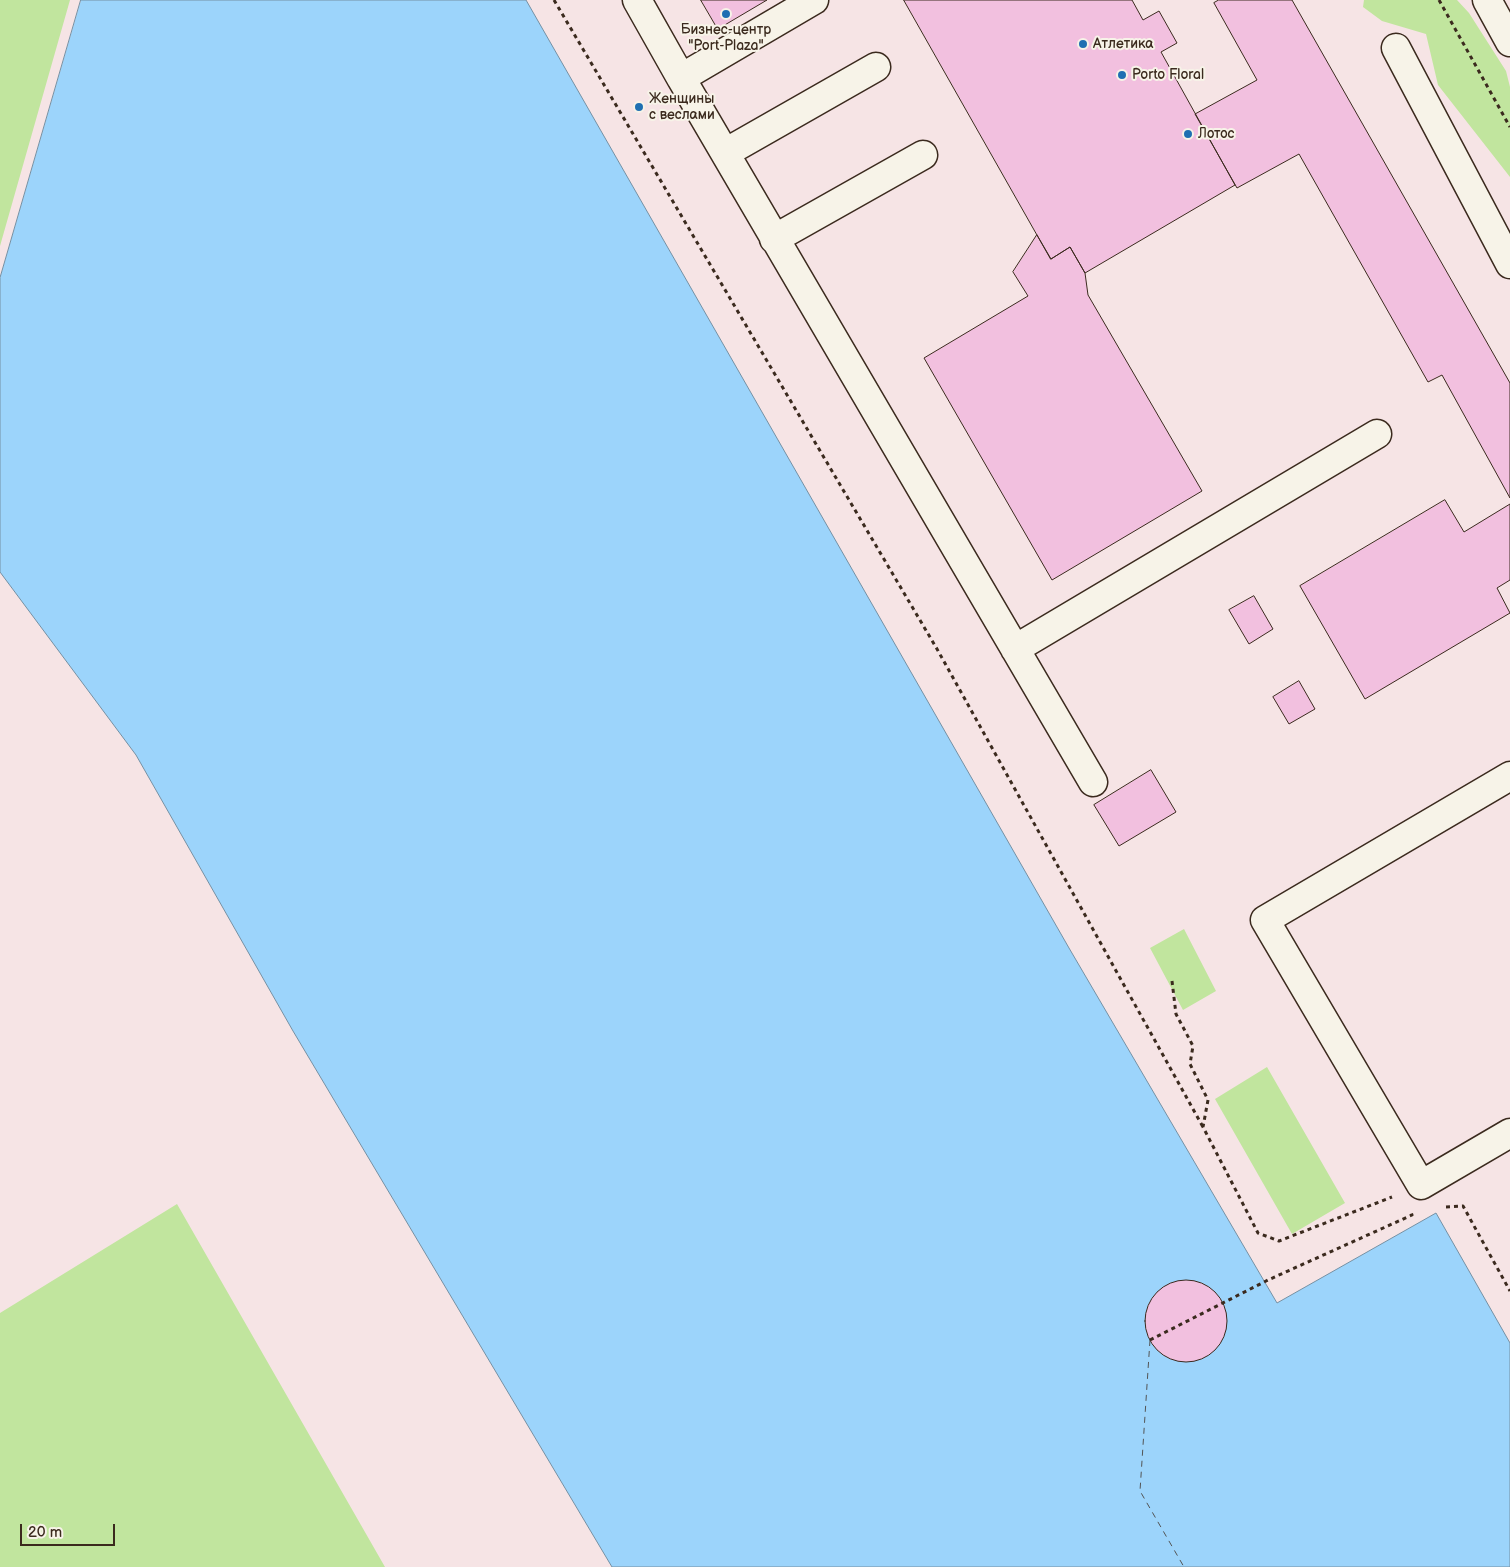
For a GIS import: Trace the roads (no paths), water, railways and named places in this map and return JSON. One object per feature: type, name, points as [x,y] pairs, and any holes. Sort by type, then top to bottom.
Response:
[{"type":"street","points":[[637,0],[774,239],[1093,782]]},
{"type":"street","points":[[681,78],[814,0]]},
{"type":"street","points":[[1487,0],[1510,42]]},
{"type":"street","points":[[1396,48],[1510,264]]},
{"type":"street","points":[[725,153],[876,67]]},
{"type":"street","points":[[774,239],[923,155]]},
{"type":"street","points":[[1015,649],[1377,434]]},
{"type":"street","points":[[1510,776],[1265,920],[1419,1197],[1510,1133]]},
{"type":"water","points":[[81,0],[526,0],[1069,948],[1277,1303],[1436,1213],[1510,1343],[1510,1567],[612,1567],[293,1031],[136,755],[0,572],[0,278]]},
{"type":"place","name":"Бизнес-центр \"Port-Plaza\"","points":[[726,14]]},
{"type":"place","name":"Атлетика","points":[[1083,44]]},
{"type":"place","name":"Porto Floral","points":[[1122,75]]},
{"type":"place","name":"Женщины с веслами","points":[[639,107]]},
{"type":"place","name":"Лотос","points":[[1188,134]]}]
